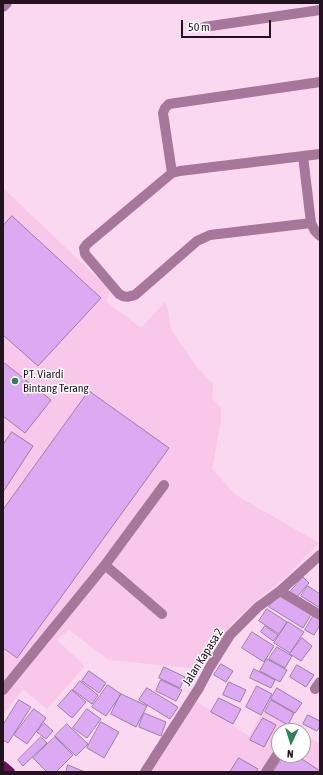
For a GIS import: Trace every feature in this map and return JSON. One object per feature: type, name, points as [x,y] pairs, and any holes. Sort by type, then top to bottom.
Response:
[{"type":"main road","points":[[3,766],[10,772]]},
{"type":"street","points":[[3,7],[7,3]]},
{"type":"street","points":[[204,27],[320,10]]},
{"type":"street","points":[[172,173],[163,113],[165,108],[170,104],[320,82]]},
{"type":"street","points":[[311,223],[210,235],[197,241],[135,295],[128,297],[124,297],[119,294],[85,254],[84,248],[172,173],[320,154]]},
{"type":"street","points":[[303,156],[311,223],[315,231],[320,236]]},
{"type":"street","points":[[3,690],[105,564],[164,485]]},
{"type":"street","name":"Jalan Kapasa 2","points":[[145,772],[199,688],[230,635],[258,608],[280,591],[320,555]]},
{"type":"street","points":[[105,564],[162,614]]},
{"type":"street","points":[[280,591],[320,615]]},
{"type":"street","points":[[266,772],[272,763]]},
{"type":"shaded area","points":[[3,188],[109,289],[107,302],[141,328],[165,302],[168,310],[171,330],[196,366],[213,384],[212,399],[221,408],[221,421],[212,469],[236,495],[319,543],[282,581],[266,592],[234,621],[200,669],[109,660],[69,630],[57,640],[85,666],[47,709],[23,689],[3,715]]},
{"type":"shaded area","points":[[196,701],[249,736],[262,712],[267,713],[284,723],[271,723],[271,763],[311,763],[311,739],[320,744],[320,772],[145,772]]},
{"type":"building","points":[[12,216],[101,298],[38,366],[3,335],[3,226]]},
{"type":"building","name":"PT. Viardi Bintang Terang","points":[[3,362],[51,400],[25,433],[3,416]]},
{"type":"building","points":[[89,391],[169,448],[17,658],[3,648],[3,510]]},
{"type":"building","points":[[12,432],[33,446],[3,492],[3,445]]},
{"type":"building","points":[[303,577],[309,583],[296,598],[290,592]]},
{"type":"building","points":[[308,586],[320,594],[320,608],[301,596]]},
{"type":"building","points":[[279,594],[312,613],[303,628],[269,607]]},
{"type":"building","points":[[267,609],[287,622],[279,634],[259,621]]},
{"type":"building","points":[[314,615],[320,619],[320,625],[314,635],[305,630]]},
{"type":"building","points":[[288,622],[304,632],[290,653],[274,643]]},
{"type":"building","points":[[265,626],[278,635],[273,641],[261,632]]},
{"type":"building","points":[[252,632],[274,646],[264,662],[242,648]]},
{"type":"building","points":[[302,638],[312,646],[301,661],[290,654]]},
{"type":"building","points":[[277,647],[292,656],[285,668],[269,659]]},
{"type":"building","points":[[267,659],[287,670],[280,682],[260,671]]},
{"type":"building","points":[[221,664],[233,671],[226,682],[214,675]]},
{"type":"building","points":[[297,665],[314,675],[306,687],[290,677]]},
{"type":"building","points":[[164,667],[185,677],[180,688],[159,678]]},
{"type":"building","points":[[254,669],[275,680],[271,688],[250,678]]},
{"type":"building","points":[[89,671],[106,683],[99,693],[82,681]]},
{"type":"building","points":[[161,680],[182,690],[176,701],[156,691]]},
{"type":"building","points":[[80,681],[98,695],[92,704],[73,690]]},
{"type":"building","points":[[229,682],[246,690],[240,702],[223,695]]},
{"type":"building","points":[[108,685],[121,694],[106,716],[92,707]]},
{"type":"building","points":[[257,686],[272,694],[261,715],[246,707]]},
{"type":"building","points":[[147,688],[178,707],[170,719],[139,700]]},
{"type":"building","points":[[277,688],[302,703],[295,713],[271,699]]},
{"type":"building","points":[[72,690],[86,702],[72,718],[58,706]]},
{"type":"building","points":[[121,694],[147,706],[136,727],[111,714]]},
{"type":"building","points":[[219,698],[241,709],[233,724],[211,712]]},
{"type":"building","points":[[19,700],[31,707],[8,743],[3,740],[3,725]]},
{"type":"building","points":[[271,700],[294,713],[289,723],[284,723],[265,712]]},
{"type":"building","points":[[34,709],[46,718],[27,744],[14,735]]},
{"type":"building","points":[[87,709],[101,719],[87,738],[73,728]]},
{"type":"building","points":[[144,713],[166,722],[161,736],[139,727]]},
{"type":"building","points":[[308,715],[320,721],[320,726],[317,731],[311,728],[311,723],[304,723]]},
{"type":"building","points":[[263,718],[272,723],[271,723],[271,734],[264,747],[250,740]]},
{"type":"building","points":[[101,722],[119,732],[104,758],[87,748]]},
{"type":"building","points":[[44,723],[53,731],[46,739],[37,732]]},
{"type":"building","points":[[67,724],[88,744],[76,756],[55,736]]},
{"type":"building","points":[[41,737],[47,743],[23,766],[18,760]]},
{"type":"building","points":[[55,737],[73,755],[56,772],[47,772],[33,758]]},
{"type":"building","points":[[239,758],[258,769],[256,772],[230,772]]},
{"type":"building","points":[[279,763],[308,763],[320,771],[320,772],[273,772]]},
{"type":"building","points":[[68,765],[85,772],[66,772]]},
{"type":"place","name":"PT. Viardi Bintang Terang","points":[[15,381]]}]
